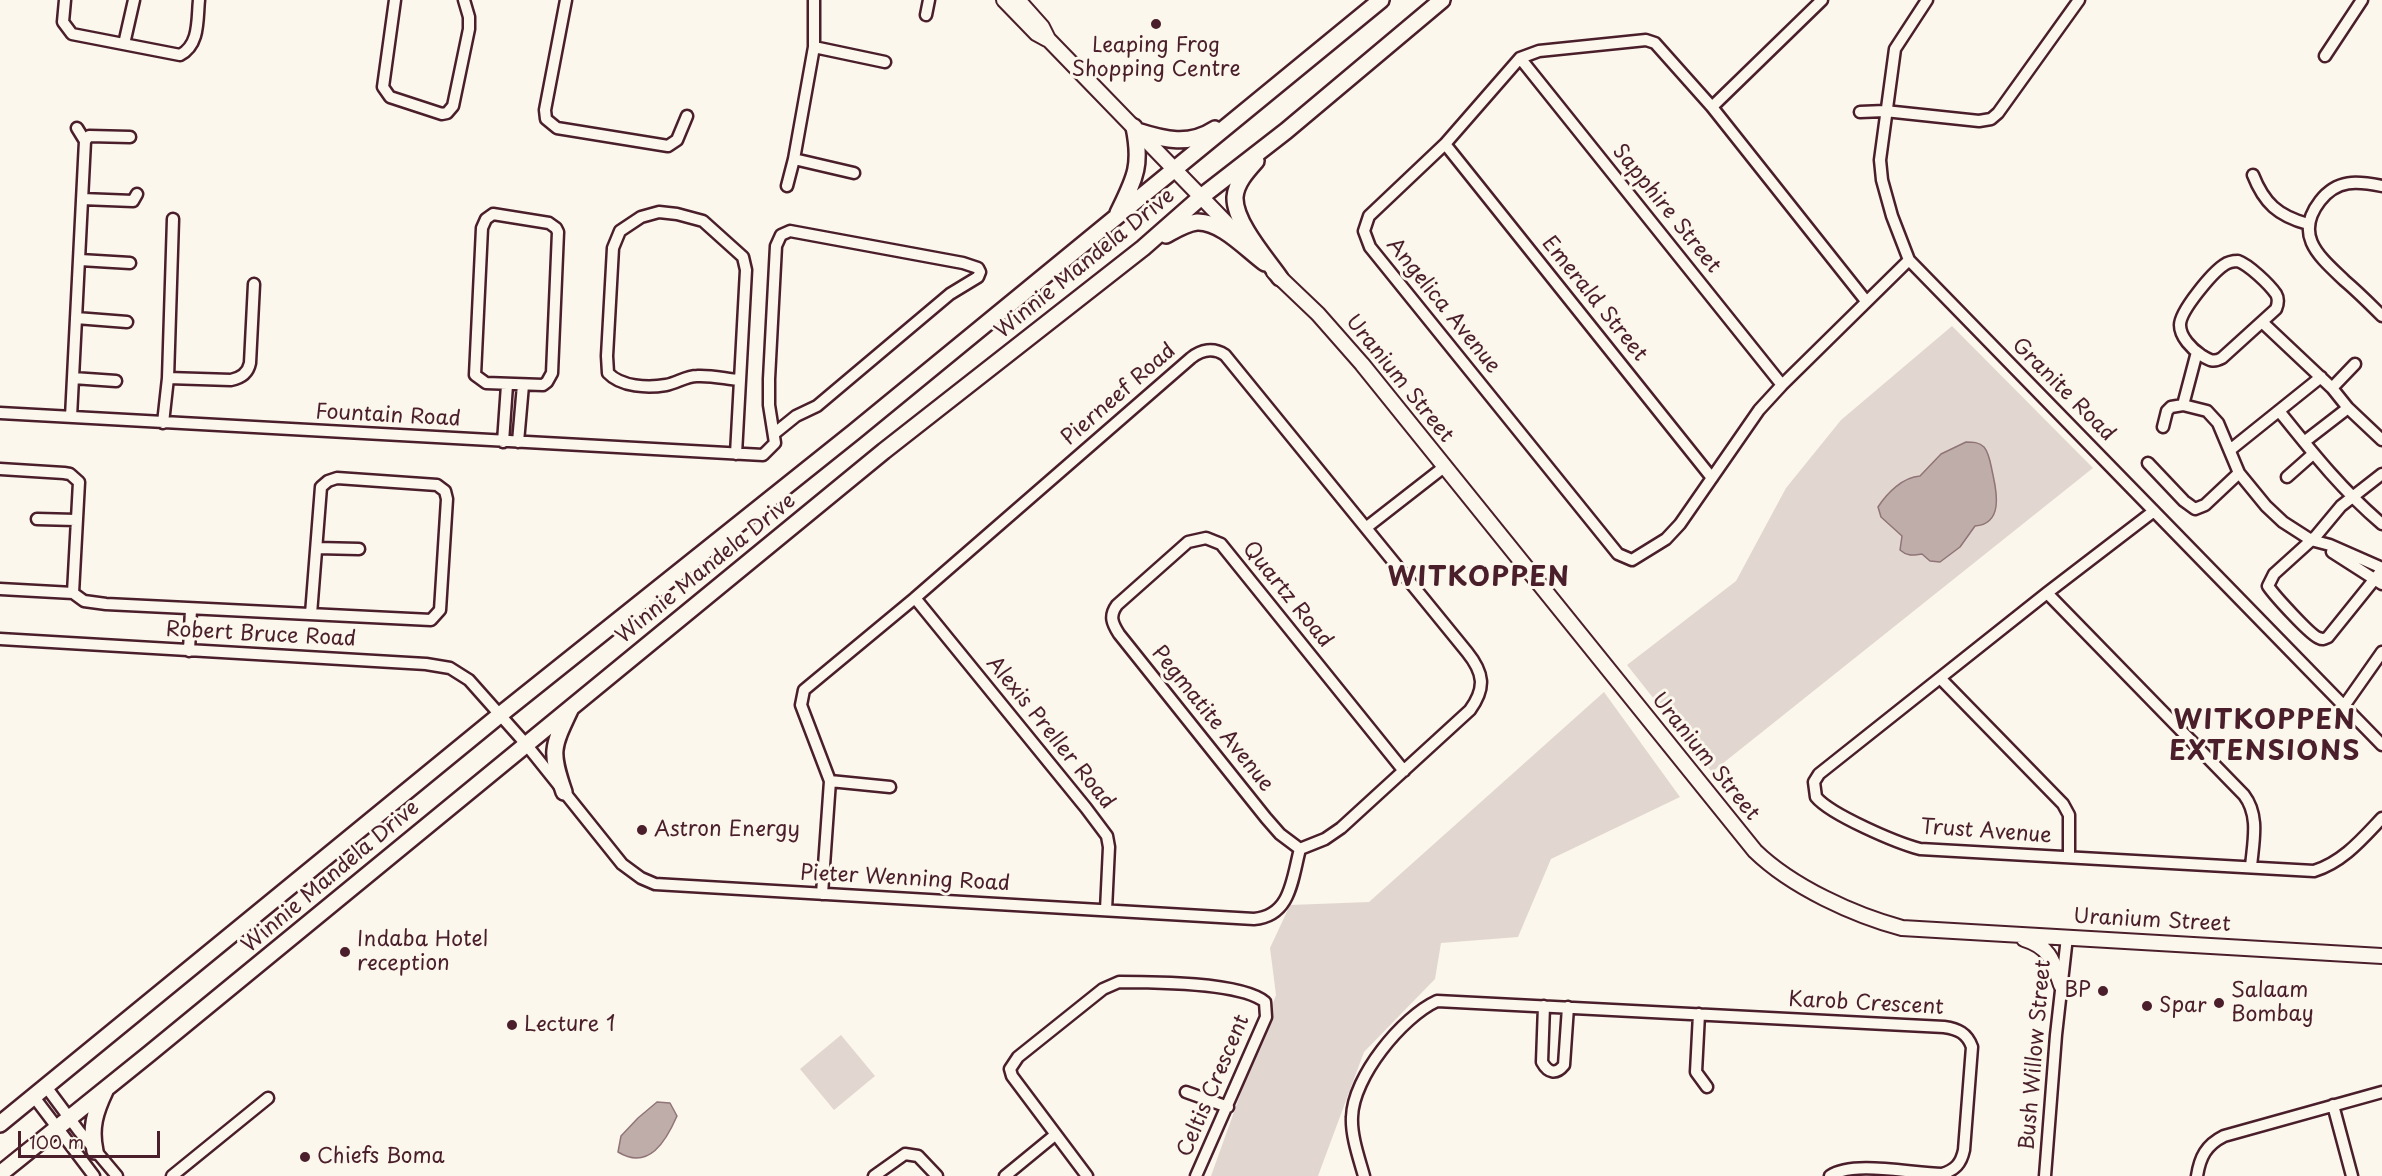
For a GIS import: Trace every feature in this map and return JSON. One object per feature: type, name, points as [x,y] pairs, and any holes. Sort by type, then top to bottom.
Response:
[{"type":"main road","name":"Winnie Mandela Drive","points":[[0,1124],[501,714],[854,432],[1382,0]]},
{"type":"main road","name":"Winnie Mandela Drive","points":[[0,1174],[884,451],[1143,248],[1201,197],[1286,131],[1442,0]]},
{"type":"main road","points":[[1115,218],[1137,168],[1136,129],[1166,140],[1189,139],[1207,134],[1246,109]]},
{"type":"main road","points":[[1280,278],[1245,226],[1238,213],[1235,195],[1240,182],[1251,166],[1286,131]]},
{"type":"main road","points":[[1143,248],[1188,224],[1206,223],[1222,230],[1267,265]]},
{"type":"main road","points":[[564,792],[556,769],[555,742],[573,705]]},
{"type":"main road","points":[[94,1151],[92,1128],[95,1113],[106,1089]]},
{"type":"street","points":[[65,0],[63,22],[72,34],[180,55],[194,41],[199,0]]},
{"type":"street","points":[[124,44],[134,0]]},
{"type":"street","points":[[394,0],[382,87],[390,97],[442,114],[447,113],[453,106],[469,29],[469,17],[464,0]]},
{"type":"street","points":[[566,0],[545,110],[549,123],[557,128],[668,146],[677,140],[687,116]]},
{"type":"street","points":[[787,186],[814,47],[814,0]]},
{"type":"street","points":[[926,15],[929,0]]},
{"type":"street","points":[[1004,0],[1036,33],[1048,39]]},
{"type":"street","points":[[1018,0],[1042,27],[1048,39]]},
{"type":"street","points":[[1712,107],[1822,0]]},
{"type":"street","name":"Granite Road","points":[[1927,0],[1895,49],[1880,160],[1882,180],[1898,236],[1909,260],[2382,745]]},
{"type":"street","points":[[1860,112],[1885,111],[1979,121],[1991,119],[2006,103],[2079,0]]},
{"type":"street","points":[[2325,56],[2362,0]]},
{"type":"street","name":"Uranium Street","points":[[1048,39],[1267,265],[1318,314],[1362,364],[1681,761],[1762,858],[1790,879],[1884,924],[1915,930],[2382,956]]},
{"type":"street","name":"Angelica Avenue","points":[[1866,301],[1712,107],[1654,43],[1642,40],[1539,51],[1520,58],[1506,71],[1445,144],[1369,216],[1364,231],[1370,247],[1618,554],[1632,560],[1666,539],[1698,501],[1749,423],[1782,385],[1909,260]]},
{"type":"street","points":[[814,47],[885,62]]},
{"type":"street","name":"Sapphire Street","points":[[1520,58],[1782,385]]},
{"type":"street","points":[[71,417],[85,141],[77,128]]},
{"type":"street","points":[[85,141],[90,136],[130,137]]},
{"type":"street","name":"Emerald Street","points":[[1445,144],[1712,478]]},
{"type":"street","points":[[794,159],[854,173]]},
{"type":"street","points":[[2253,175],[2264,198],[2273,208],[2296,221],[2308,224]]},
{"type":"street","points":[[2382,186],[2349,182],[2337,186],[2319,202],[2308,224],[2310,240],[2320,257],[2382,315]]},
{"type":"street","points":[[82,199],[133,201],[137,194]]},
{"type":"street","points":[[736,454],[747,270],[743,257],[703,221],[677,214],[659,212],[651,214],[641,217],[620,231],[613,248],[608,373],[619,382],[649,385],[666,385],[687,377],[698,376],[740,380]]},
{"type":"street","points":[[493,214],[549,223],[558,232],[552,373],[543,385],[507,385],[481,381],[475,375],[474,368],[482,228],[486,219],[493,214]]},
{"type":"street","points":[[163,423],[168,378],[173,219]]},
{"type":"street","points":[[786,232],[963,263],[978,268],[980,272],[978,277],[950,294],[817,406],[796,416],[775,433],[769,397],[776,246],[786,232]]},
{"type":"street","points":[[80,260],[130,263]]},
{"type":"street","points":[[2238,261],[2246,264],[2277,295],[2276,309],[2219,361],[2210,361],[2197,352],[2180,331],[2181,316],[2210,279],[2230,262],[2238,261]]},
{"type":"street","points":[[168,378],[231,380],[246,373],[250,363],[254,284]]},
{"type":"street","points":[[76,318],[127,322]]},
{"type":"street","points":[[2262,322],[2332,388],[2348,408],[2382,440]]},
{"type":"street","name":"Pierneef Road","points":[[822,894],[830,781],[801,705],[804,690],[915,598],[1191,358],[1209,349],[1220,351],[1225,355],[1467,652],[1480,674],[1480,693],[1470,710],[1332,835],[1300,849]]},
{"type":"street","points":[[2183,405],[2197,352]]},
{"type":"street","points":[[2332,388],[2355,364]]},
{"type":"street","points":[[2230,450],[2320,377]]},
{"type":"street","points":[[73,378],[116,381]]},
{"type":"street","points":[[503,442],[507,385]]},
{"type":"street","points":[[518,442],[524,385]]},
{"type":"street","points":[[2163,427],[2169,409],[2183,405],[2202,408],[2212,415],[2239,473],[2266,506],[2283,522],[2380,583]]},
{"type":"street","points":[[2304,442],[2348,408]]},
{"type":"street","points":[[2279,411],[2313,454],[2351,496],[2382,524]]},
{"type":"street","name":"Fountain Road","points":[[0,413],[763,455],[776,443],[775,433]]},
{"type":"street","points":[[2287,477],[2313,454]]},
{"type":"street","points":[[2148,464],[2184,501],[2195,509],[2205,505],[2239,473]]},
{"type":"street","points":[[1367,527],[1444,467]]},
{"type":"street","points":[[0,469],[64,473],[75,477],[79,482],[73,593]]},
{"type":"street","points":[[2317,542],[2330,544],[2382,569],[2380,583],[2328,637],[2320,639],[2314,636],[2268,586],[2274,574],[2317,542],[2351,496],[2382,474]]},
{"type":"street","points":[[0,589],[73,593],[84,601],[425,621],[434,618],[440,610],[447,499],[445,491],[437,485],[338,478],[328,481],[321,487],[311,614]]},
{"type":"street","name":"Trust Avenue","points":[[2154,510],[1819,774],[1815,782],[1816,797],[1829,808],[1890,840],[1920,849],[2314,872],[2332,865],[2382,818]]},
{"type":"street","points":[[37,519],[76,520]]},
{"type":"street","name":"Quartz Road","points":[[1117,605],[1188,542],[1206,538],[1215,540],[1221,544],[1404,771]]},
{"type":"street","points":[[317,548],[359,549]]},
{"type":"street","points":[[2046,593],[2244,795],[2254,810],[2251,867]]},
{"type":"street","name":"Alexis Preller Road","points":[[915,598],[1107,836],[1109,847],[1106,910]]},
{"type":"street","name":"Pegmatite Avenue","points":[[1117,605],[1113,610],[1112,620],[1119,634],[1266,818],[1280,834],[1300,849]]},
{"type":"street","points":[[189,651],[191,609]]},
{"type":"street","name":"Robert Bruce Road","points":[[0,639],[426,664],[450,668],[469,680],[525,743]]},
{"type":"street","points":[[2344,706],[2382,652]]},
{"type":"street","points":[[1941,679],[2063,804],[2069,815],[2069,856]]},
{"type":"street","name":"Pieter Wenning Road","points":[[525,743],[622,864],[649,882],[663,885],[1266,918],[1284,905],[1300,849]]},
{"type":"street","points":[[830,781],[890,787]]},
{"type":"street","points":[[2016,936],[2032,942],[2049,953],[2061,985]]},
{"type":"street","name":"Bush Willow Street","points":[[2045,1176],[2067,937]]},
{"type":"street","name":"Celtis Crescent","points":[[1088,1176],[1055,1135],[1012,1076],[1010,1069],[1018,1057],[1103,989],[1119,982],[1223,987],[1254,995],[1265,1002],[1266,1017],[1196,1176]]},
{"type":"street","name":"Karob Crescent","points":[[1364,1176],[1352,1118],[1356,1095],[1372,1061],[1399,1032],[1430,1004],[1437,1001],[1944,1027],[1956,1028],[1967,1036],[1972,1047],[1964,1150],[1960,1163],[1950,1172],[1942,1174],[1855,1168],[1839,1171],[1830,1176]]},
{"type":"street","points":[[1544,1006],[1542,1062],[1554,1072],[1560,1070],[1564,1065],[1568,1007]]},
{"type":"street","points":[[1699,1014],[1696,1072],[1707,1087]]},
{"type":"street","points":[[41,1092],[63,1123],[94,1176]]},
{"type":"street","points":[[1186,1092],[1227,1107]]},
{"type":"street","points":[[2197,1176],[2199,1161],[2207,1147],[2233,1132],[2382,1092]]},
{"type":"street","points":[[172,1176],[268,1098]]},
{"type":"street","points":[[2333,1105],[2352,1176]]},
{"type":"street","points":[[63,1123],[117,1176]]},
{"type":"street","points":[[1005,1176],[1055,1135]]},
{"type":"street","points":[[874,1176],[905,1154],[918,1156],[937,1176]]},
{"type":"shaded area","points":[[1952,326],[2093,468],[1712,772],[1627,665],[1736,581],[1786,488],[1841,420]]},
{"type":"shaded area","points":[[1966,442],[1980,444],[1988,453],[1996,490],[1994,514],[1984,524],[1975,526],[1960,547],[1940,562],[1930,561],[1922,554],[1906,554],[1900,550],[1902,536],[1881,517],[1878,507],[1896,487],[1908,479],[1920,476],[1941,454]]},
{"type":"shaded area","points":[[1604,692],[1680,797],[1551,859],[1518,937],[1441,943],[1435,979],[1364,1052],[1318,1176],[1211,1176],[1276,995],[1270,948],[1290,905],[1369,902]]},
{"type":"shaded area","points":[[841,1035],[875,1076],[834,1110],[800,1069]]},
{"type":"shaded area","points":[[657,1102],[670,1103],[677,1116],[662,1143],[647,1156],[639,1158],[618,1152],[621,1136]]},
{"type":"place","name":"Leaping Frog Shopping Centre","points":[[1156,24]]},
{"type":"place","name":"Astron Energy","points":[[642,830]]},
{"type":"place","name":"Indaba Hotel reception","points":[[345,952]]},
{"type":"place","name":"BP","points":[[2103,991]]},
{"type":"place","name":"Salaam Bombay","points":[[2219,1003]]},
{"type":"place","name":"Spar","points":[[2147,1006]]},
{"type":"place","name":"Lecture 1","points":[[512,1025]]},
{"type":"place","name":"Chiefs Boma","points":[[305,1157]]},
{"type":"district","name":"WITKOPPEN","points":[[1479,579]]},
{"type":"district","name":"WITKOPPEN EXTENSIONS","points":[[2265,738]]}]
